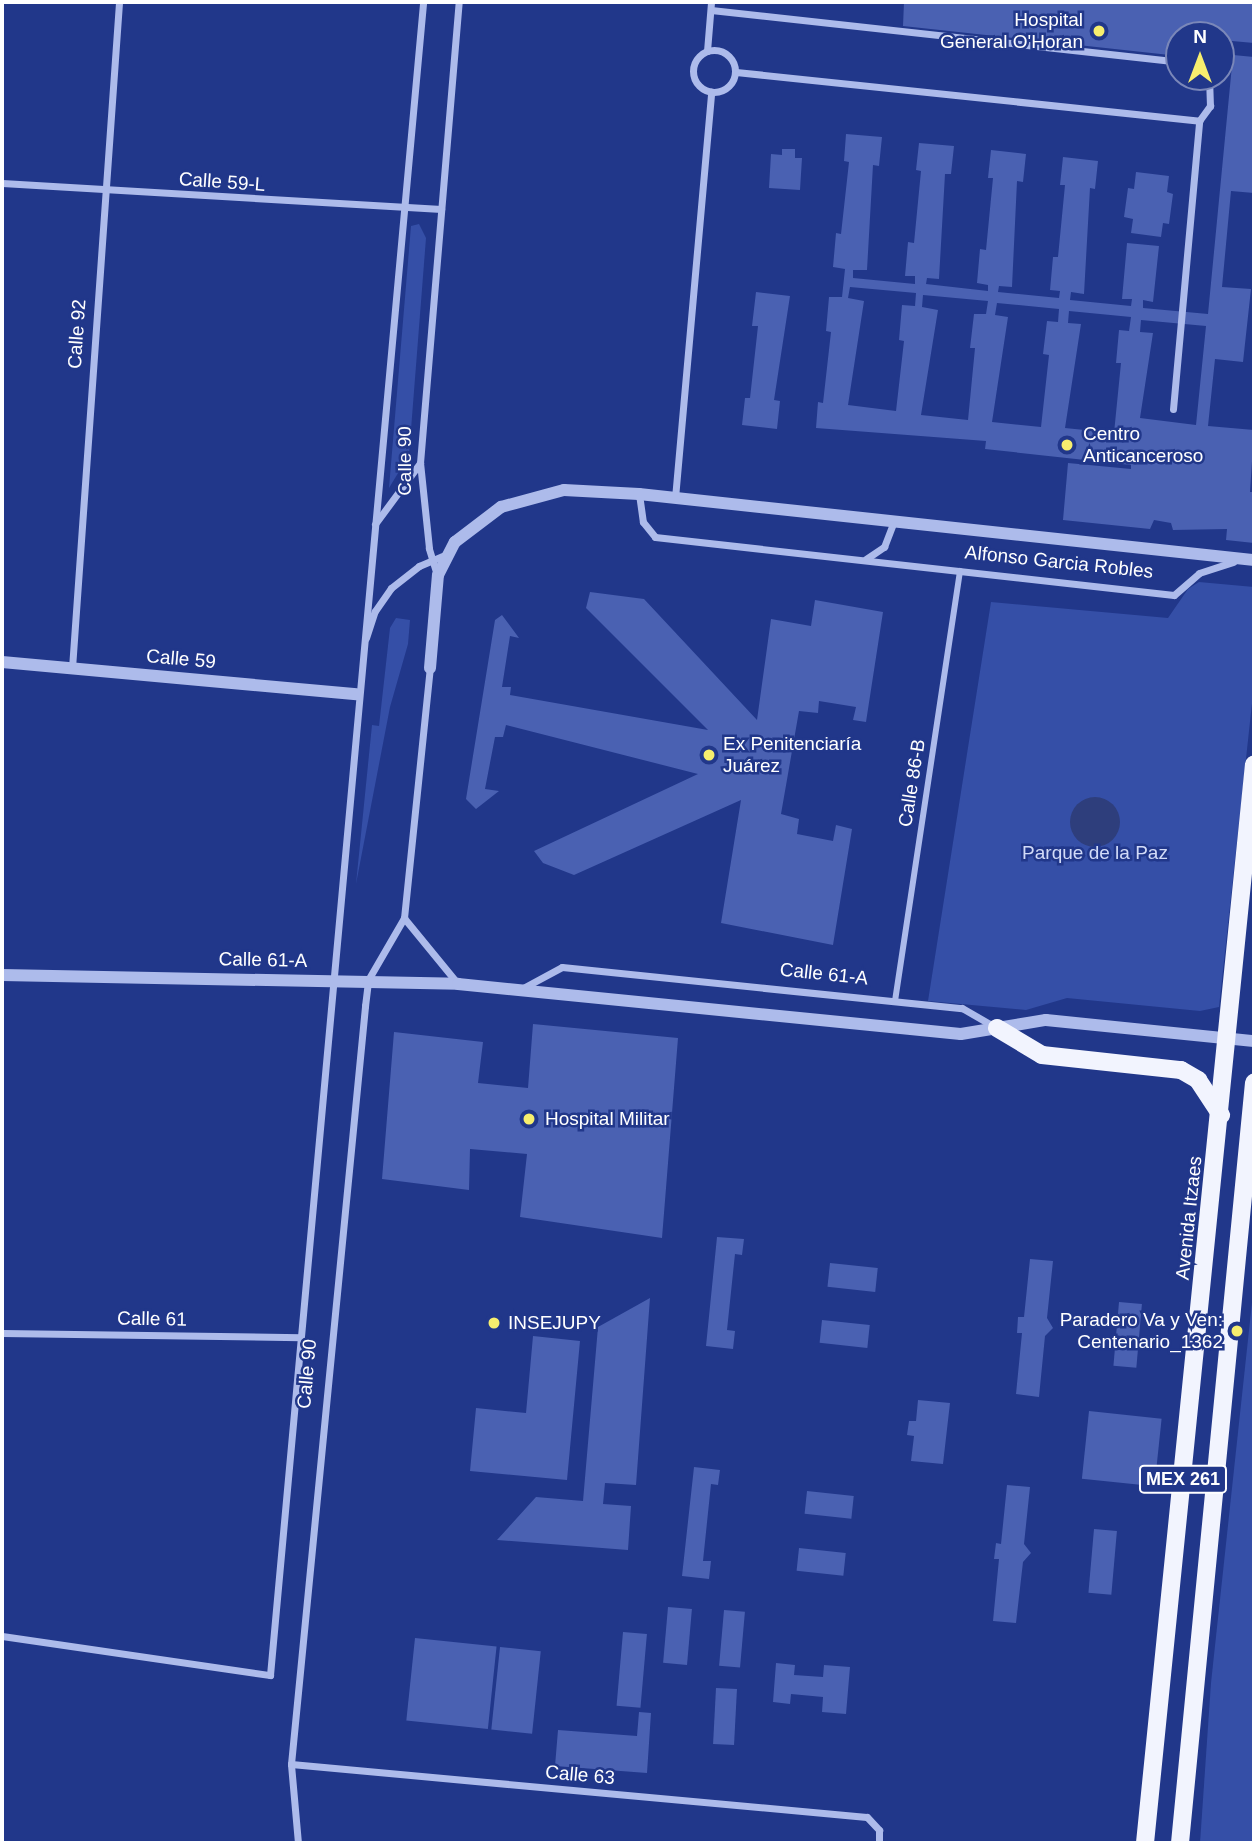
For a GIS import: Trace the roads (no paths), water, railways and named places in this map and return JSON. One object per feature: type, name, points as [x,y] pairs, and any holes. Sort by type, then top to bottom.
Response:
[{"type":"main road","name":"Avenida Itzaes","points":[[1145,1843],[1221,1115],[1226,1039],[1251,820],[1254,764]]},
{"type":"main road","points":[[997,1028],[1042,1055],[1181,1070],[1198,1080],[1221,1115]]},
{"type":"main road","name":"MEX 261","points":[[1180,1843],[1254,1083]]},
{"type":"main road","points":[[1203,1290],[1232,1297]]},
{"type":"main road","points":[[1165,1657],[1197,1663]]},
{"type":"street","name":"Calle 92","points":[[72,668],[102,190],[119,2]]},
{"type":"street","points":[[362,652],[423,2]]},
{"type":"street","name":"Calle 90","points":[[298,1843],[291,1764],[368,981],[404,918],[430,668],[438,575],[433,560],[420,463],[459,2]]},
{"type":"street","points":[[707,51],[711,6],[1165,60]]},
{"type":"street","points":[[710,92],[698,84],[693,72],[697,59],[707,51],[726,53],[736,72]]},
{"type":"street","points":[[710,92],[729,85],[736,72]]},
{"type":"street","points":[[736,72],[1199,121]]},
{"type":"street","points":[[1173,409],[1199,121],[1210,106],[1209,91]]},
{"type":"street","points":[[675,498],[710,92]]},
{"type":"street","name":"Calle 59-L","points":[[2,183],[403,209],[441,209]]},
{"type":"street","points":[[373,525],[420,463]]},
{"type":"street","name":"Alfonso Garcia Robles","points":[[438,575],[447,554],[476,522],[525,497],[564,490],[639,494],[1248,560]]},
{"type":"street","name":"Alfonso Garcia Robles","points":[[639,494],[643,522],[654,537],[1174,595],[1199,573],[1248,560]]},
{"type":"street","points":[[862,560],[884,548],[893,523]]},
{"type":"street","points":[[362,652],[375,611],[386,593],[433,560],[447,554]]},
{"type":"street","name":"Calle 86-B","points":[[895,1001],[960,571]]},
{"type":"street","name":"Calle 90","points":[[2,1636],[270,1675],[362,652]]},
{"type":"street","name":"Calle 59","points":[[2,662],[357,694]]},
{"type":"street","points":[[404,918],[458,984]]},
{"type":"street","name":"Calle 61-A","points":[[523,988],[562,967],[962,1008],[997,1028]]},
{"type":"street","name":"Calle 61-A","points":[[2,975],[458,984],[523,988],[961,1034],[1046,1020],[1254,1041]]},
{"type":"street","name":"Calle 61","points":[[2,1333],[301,1337]]},
{"type":"street","name":"Calle 63","points":[[291,1764],[867,1817],[879,1830],[879,1843]]},
{"type":"place","name":"Hospital General O'Horan","points":[[1099,31]]},
{"type":"place","name":"Centro Anticanceroso","points":[[1067,445]]},
{"type":"place","name":"Ex Penitenciaría Juárez","points":[[709,755]]},
{"type":"place","name":"Hospital Militar","points":[[529,1119]]},
{"type":"place","name":"INSEJUPY","points":[[494,1323]]},
{"type":"place","name":"Paradero Va y Ven: Centenario_1362","points":[[1237,1331]]},
{"type":"park label","name":"Parque de la Paz","points":[[1095,853]]}]
